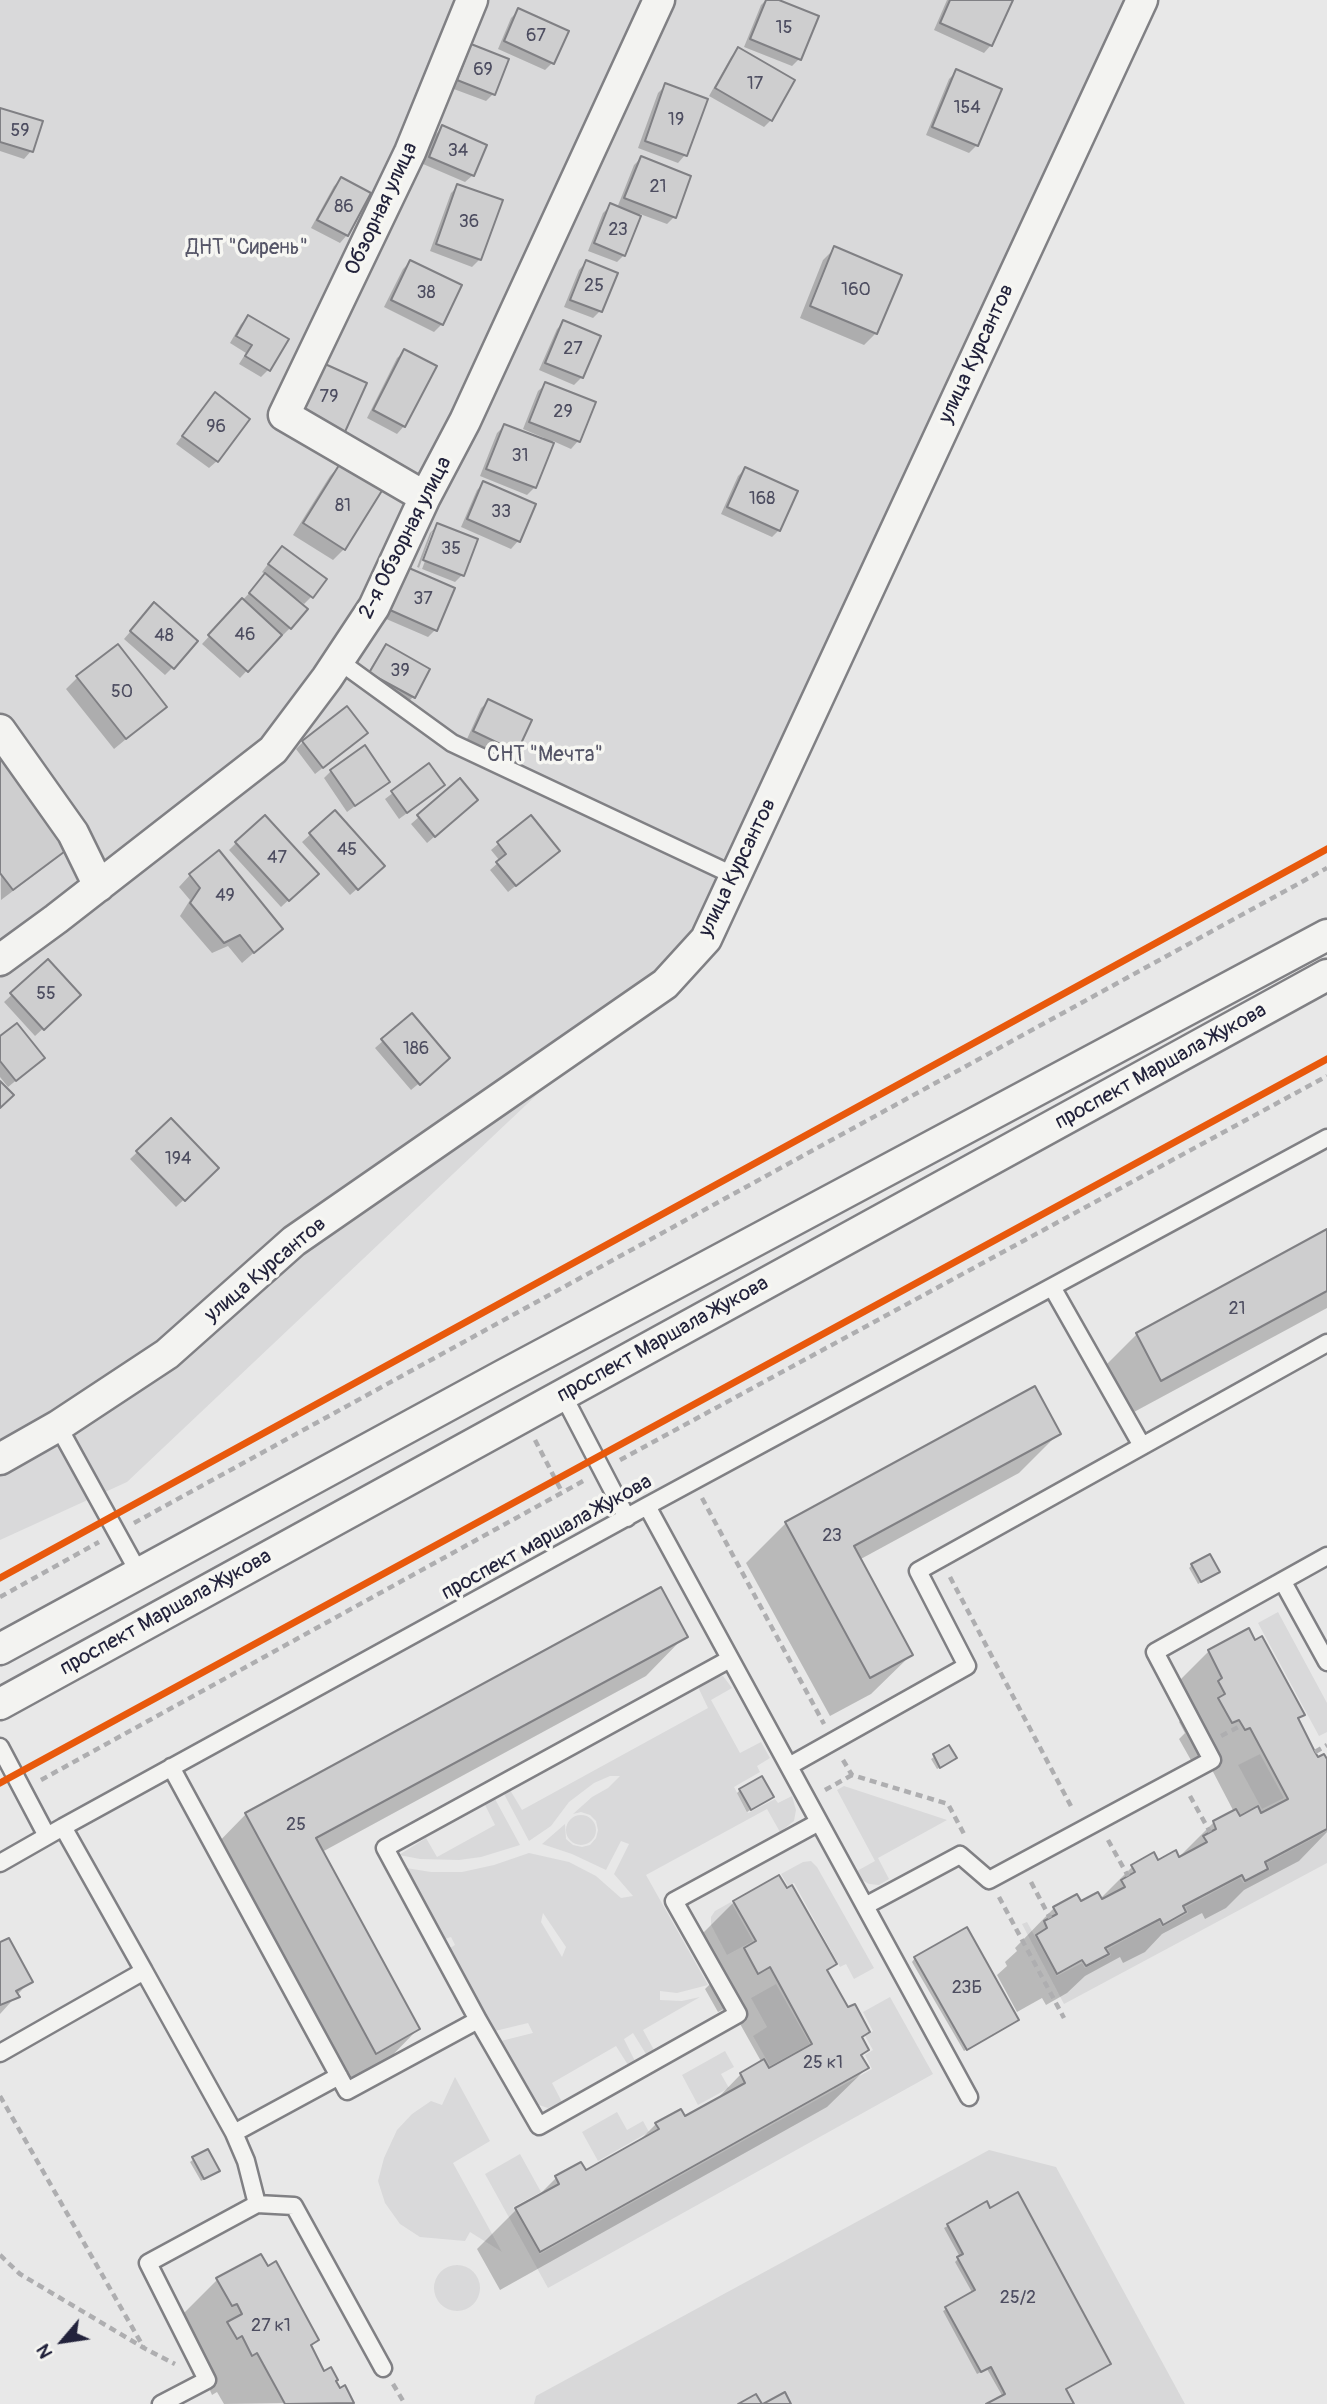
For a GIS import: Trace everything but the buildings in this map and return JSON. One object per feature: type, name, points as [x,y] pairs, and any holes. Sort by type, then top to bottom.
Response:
[{"type":"street","name":"Обзорная улица","points":[[425,497],[285,415],[410,152],[472,0]]},
{"type":"street","name":"2-я Обзорная улица","points":[[0,960],[274,750],[339,660],[374,607],[425,497],[466,421],[659,0]]},
{"type":"street","name":"улица Курсантов","points":[[0,1459],[58,1426],[167,1354],[294,1241],[664,985],[706,939],[1142,0]]},
{"type":"street","points":[[0,730],[73,833],[99,886]]},
{"type":"street","name":"проспект Маршала Жукова","points":[[0,1649],[514,1369],[1327,935]]},
{"type":"street","name":"проспект Маршала Жукова","points":[[0,1704],[1327,975]]},
{"type":"lane","points":[[339,660],[452,743],[735,876]]},
{"type":"lane","name":"проспект маршала Жукова","points":[[0,1863],[647,1506],[1327,1138]]},
{"type":"lane","points":[[1052,1287],[1141,1444]]},
{"type":"lane","points":[[789,1766],[967,1666],[918,1571],[1141,1444],[1327,1343]]},
{"type":"lane","points":[[563,1395],[627,1518]]},
{"type":"lane","points":[[58,1426],[139,1573]]},
{"type":"lane","points":[[647,1506],[969,2096]]},
{"type":"lane","points":[[865,1906],[960,1855],[989,1880],[1212,1760],[1155,1652],[1327,1556]]},
{"type":"lane","points":[[1283,1582],[1327,1662]]},
{"type":"lane","points":[[730,1659],[385,1848],[539,2126],[738,2014],[674,1901],[820,1822]]},
{"type":"lane","points":[[0,1747],[47,1836]]},
{"type":"lane","points":[[171,1767],[347,2091],[478,2020]]},
{"type":"lane","points":[[63,1827],[234,2133],[246,2161],[257,2204]]},
{"type":"lane","points":[[0,2053],[144,1971]]},
{"type":"lane","points":[[234,2133],[339,2076]]},
{"type":"lane","points":[[161,2404],[207,2380],[148,2263],[257,2204],[294,2207],[383,2368]]},
{"type":"path","points":[[0,1597],[1327,868]]},
{"type":"path","points":[[22,1790],[599,1464],[1327,1076]]},
{"type":"path","points":[[544,1486],[599,1464]]},
{"type":"path","points":[[694,1481],[852,1775],[948,1804],[965,1836]]},
{"type":"path","points":[[940,1558],[1084,1830]]},
{"type":"path","points":[[1315,1752],[1327,1745]]},
{"type":"path","points":[[807,1800],[852,1775]]},
{"type":"path","points":[[1180,1777],[1210,1832]]},
{"type":"path","points":[[1098,1821],[1128,1876]]},
{"type":"path","points":[[1021,1864],[1050,1918]]},
{"type":"path","points":[[989,1880],[1064,2018]]},
{"type":"path","points":[[0,2096],[144,2348]]},
{"type":"path","points":[[0,2255],[20,2274],[144,2348],[207,2380]]},
{"type":"shaded area","points":[[989,2150],[1056,2167],[1185,2404],[534,2404],[536,2396]]},
{"type":"green space","name":"СНТ \"Мечта\"","points":[[0,0],[1152,0],[744,899],[127,1482],[0,1540]]},
{"type":"green space","points":[[1278,1612],[1327,1703],[1327,1732],[1319,1736],[1258,1623]]},
{"type":"green space","points":[[723,1676],[732,1688],[711,1700],[740,1753],[761,1742],[770,1758],[757,1766],[760,1772],[734,1787],[748,1813],[775,1799],[778,1803],[792,1796],[796,1810],[794,1821],[780,1832],[767,1809],[646,1875],[708,1985],[677,1993],[660,1991],[660,2000],[682,2001],[700,1997],[643,2030],[654,2050],[646,2054],[633,2033],[624,2039],[635,2061],[628,2065],[616,2046],[552,2083],[562,2102],[548,2108],[539,2105],[501,2041],[533,2033],[528,2023],[495,2031],[450,1948],[455,1945],[451,1937],[445,1939],[406,1868],[431,1872],[462,1872],[529,1853],[569,1862],[596,1876],[621,1898],[633,1896],[614,1874],[629,1844],[621,1841],[606,1870],[542,1844],[565,1824],[566,1839],[573,1845],[590,1845],[598,1830],[596,1821],[581,1812],[573,1814],[620,1776],[610,1776],[594,1783],[569,1802],[551,1826],[529,1841],[504,1794],[510,1790],[522,1810],[708,1708],[698,1687]],"holes":[[[543,1913],[566,1947],[562,1957],[541,1922]]]},
{"type":"green space","points":[[1260,1754],[1284,1798],[1262,1809],[1238,1765]]},
{"type":"green space","points":[[844,1786],[947,1820],[878,1858],[889,1879],[879,1885],[869,1884],[862,1880],[857,1871],[875,1861],[837,1790]]},
{"type":"green space","points":[[495,1799],[520,1845],[481,1857],[459,1860],[420,1859],[399,1855],[426,1838],[437,1857],[495,1825],[485,1805]]},
{"type":"green space","points":[[581,1815],[592,1819],[596,1830],[592,1841],[581,1845],[570,1841],[566,1830],[570,1819]]},
{"type":"green space","points":[[1327,1831],[1327,1863],[1064,2004],[1022,1924],[1027,1922],[1057,1976],[1082,1963],[1085,1968],[1111,1955],[1108,1949],[1159,1921],[1162,1927],[1188,1913],[1186,1907],[1240,1878],[1244,1883],[1270,1869],[1267,1863]]},
{"type":"green space","points":[[811,1861],[817,1867],[874,1968],[854,1979],[846,1964],[840,1967],[794,1883],[788,1886],[781,1874],[803,1862]]},
{"type":"green space","points":[[731,1902],[753,1941],[727,1955],[711,1925],[711,1917],[715,1911]]},
{"type":"green space","points":[[776,1984],[810,2044],[770,2066],[753,2036],[767,2027],[751,1998]]},
{"type":"green space","points":[[890,1997],[933,2074],[548,2288],[485,2174],[520,2154],[541,2192],[513,2207],[540,2254],[872,2069],[865,2055],[873,2050],[865,2036],[873,2031],[863,2012]]},
{"type":"green space","points":[[725,2051],[734,2067],[721,2074],[729,2088],[698,2105],[682,2075]]},
{"type":"green space","points":[[455,2077],[490,2141],[453,2163],[502,2252],[470,2232],[465,2241],[420,2237],[400,2224],[385,2203],[378,2181],[384,2158],[397,2130],[412,2114],[431,2101],[442,2105]]},
{"type":"green space","points":[[617,2112],[627,2130],[643,2121],[649,2132],[598,2161],[582,2132]]},
{"type":"green space","points":[[457,2265],[466,2266],[473,2272],[479,2279],[479,2297],[473,2304],[466,2310],[457,2311],[448,2310],[441,2304],[435,2297],[434,2288],[435,2279],[441,2272],[448,2266]]},
{"type":"cycle path","points":[[0,1578],[1327,849]]},
{"type":"cycle path","points":[[0,1783],[1327,1059]]},
{"type":"park label","name":"ДНТ \"Сирень\"","points":[[247,249]]}]
